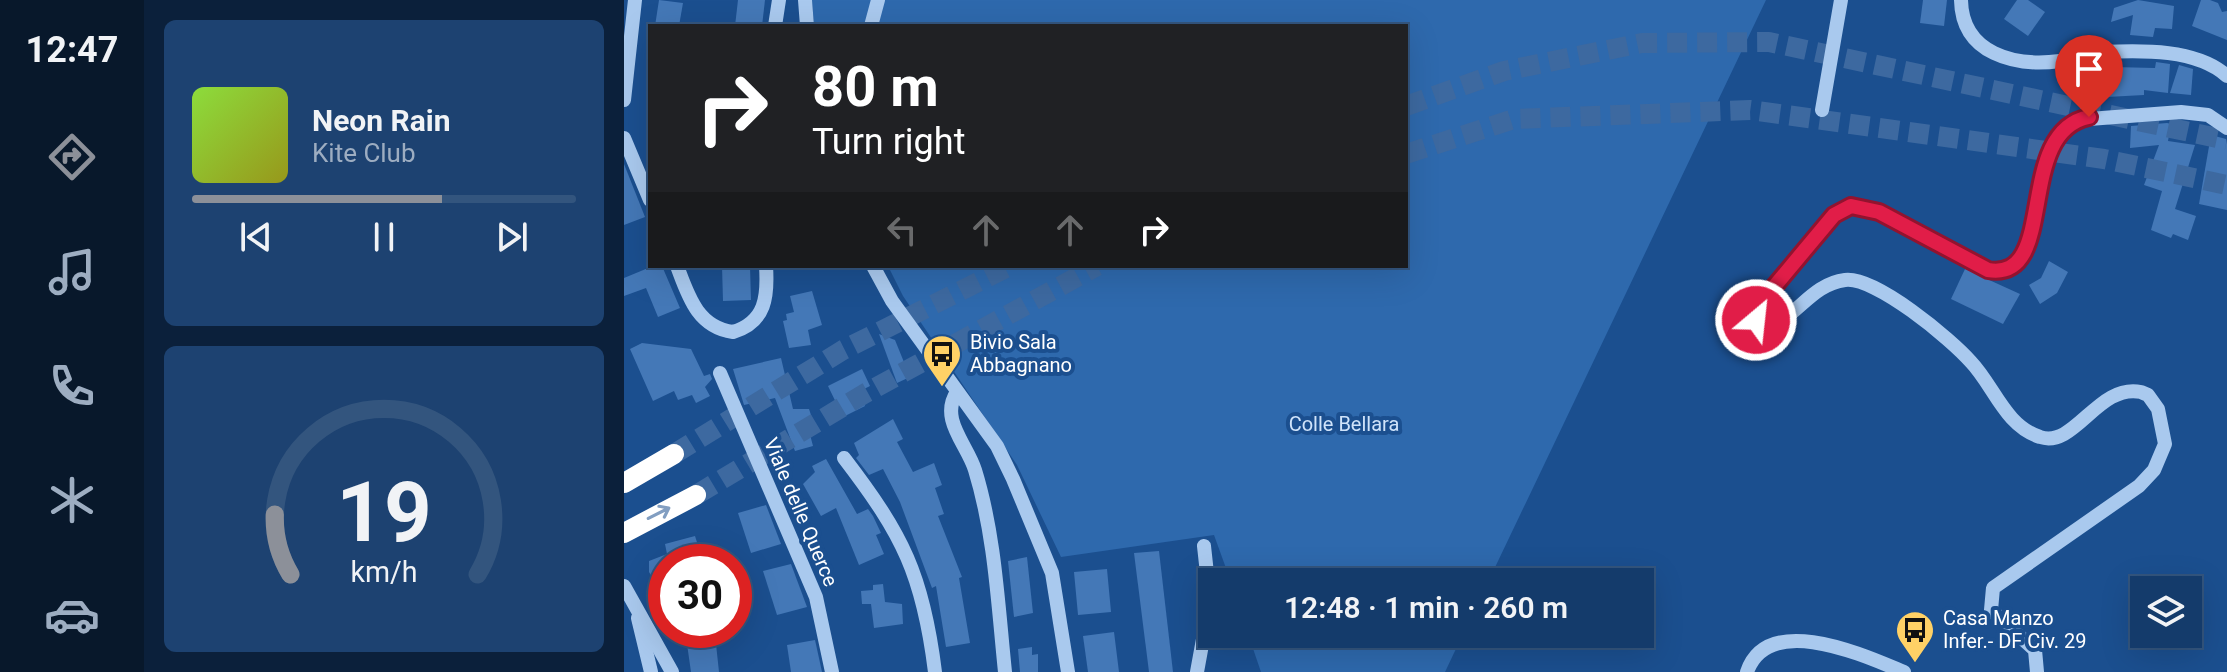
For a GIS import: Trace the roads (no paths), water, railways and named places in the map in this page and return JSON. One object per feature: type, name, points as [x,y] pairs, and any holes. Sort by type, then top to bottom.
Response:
[{"type":"highway","points":[[624,483],[674,454]]},
{"type":"highway","points":[[624,533],[696,495]]},
{"type":"street","points":[[624,100],[635,0]]},
{"type":"street","points":[[775,24],[779,0]]},
{"type":"street","points":[[805,0],[807,24]]},
{"type":"street","points":[[872,24],[878,0]]},
{"type":"street","points":[[1822,110],[1841,0]]},
{"type":"street","points":[[1961,0],[1961,12],[1970,36],[1982,47],[2012,61],[2030,64],[2063,61],[2100,52],[2176,55],[2198,58],[2227,76]]},
{"type":"street","points":[[2037,672],[2035,650],[1991,610],[1993,588],[2147,479],[2165,444],[2153,401],[2132,390],[2117,393],[2066,432],[2049,439],[2038,437],[2014,422],[1970,360],[1928,325],[1863,281],[1843,280],[1829,285],[1806,297],[1775,324],[1768,326],[1756,320],[1758,306],[1834,215],[1851,206],[1879,212],[1976,265],[1998,271],[2008,268],[2027,248],[2049,149],[2067,125],[2076,120],[2181,112],[2208,115],[2227,128]]},
{"type":"street","points":[[624,138],[648,195]]},
{"type":"street","points":[[678,268],[693,308],[714,326],[733,332],[751,324],[763,307],[766,268]]},
{"type":"street","points":[[874,268],[892,301],[997,446],[1043,545],[1052,573],[1068,672]]},
{"type":"street","name":"Viale delle Querce","points":[[720,373],[816,597],[832,672]]},
{"type":"street","points":[[957,392],[951,400],[950,416],[974,468],[983,504],[1005,672]]},
{"type":"street","points":[[844,458],[888,515],[914,565],[935,672]]},
{"type":"street","points":[[1197,672],[1210,601],[1204,546]]},
{"type":"street","points":[[624,586],[672,672]]},
{"type":"street","points":[[634,602],[651,672]]},
{"type":"street","points":[[1747,672],[1757,655],[1771,646],[1802,641],[1824,643],[1904,672]]},
{"type":"tunnel","points":[[1408,105],[1504,71],[1642,43],[1769,42],[2227,140]]},
{"type":"tunnel","points":[[1408,153],[1514,119],[1750,110],[2104,159],[2227,185]]},
{"type":"tunnel","points":[[674,454],[843,350],[1006,268]]},
{"type":"tunnel","points":[[696,495],[864,394],[1093,268]]},
{"type":"place","name":"Bivio Sala Abbagnano","points":[[942,388]]},
{"type":"place","name":"Casa Manzo Infer.- DF Civ. 29","points":[[1915,664]]},
{"type":"park label","name":"Colle Bellara","points":[[1344,424]]}]
